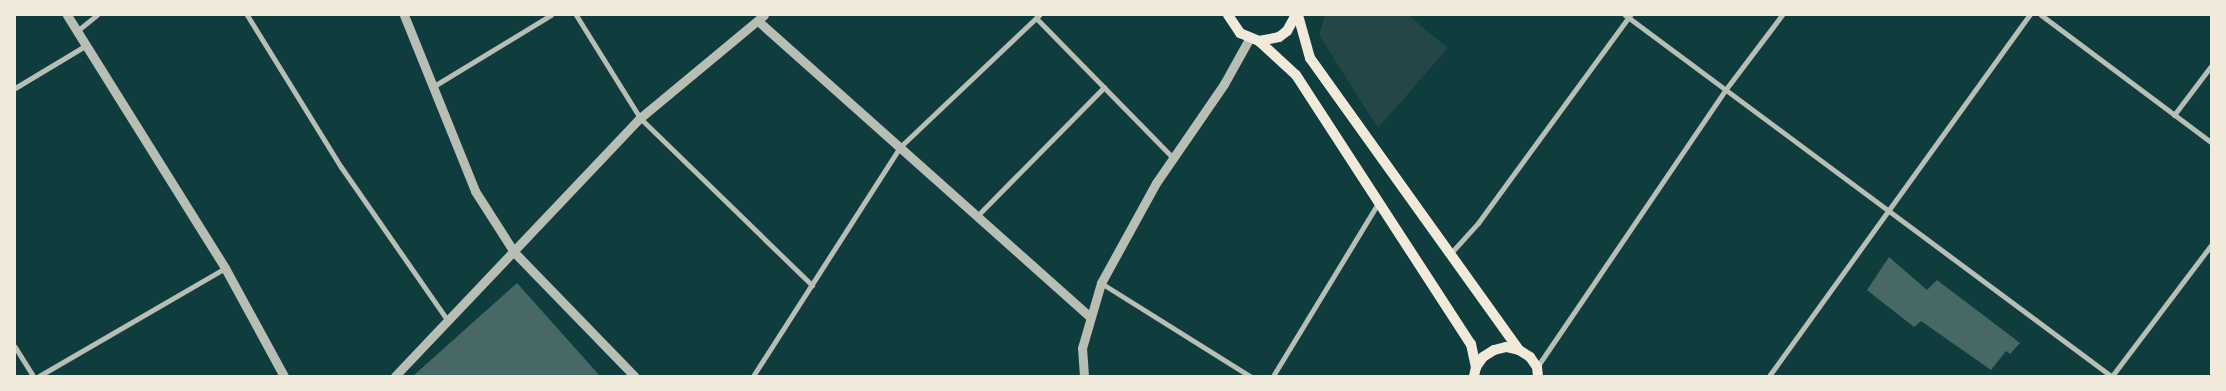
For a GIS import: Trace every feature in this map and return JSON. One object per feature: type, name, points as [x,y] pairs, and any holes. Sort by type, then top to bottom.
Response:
[{"type":"main road","points":[[1228,15],[1240,33],[1254,40],[1296,75],[1471,344],[1475,372]]},
{"type":"main road","points":[[1254,40],[1269,41],[1279,37],[1287,31],[1297,15]]},
{"type":"main road","points":[[1297,15],[1310,58],[1519,350]]},
{"type":"main road","points":[[1475,372],[1483,357],[1494,350],[1506,347],[1519,350],[1530,357],[1537,372]]},
{"type":"street","points":[[67,15],[225,268],[284,376]]},
{"type":"street","points":[[77,31],[97,15]]},
{"type":"street","points":[[247,15],[341,167],[448,321]]},
{"type":"street","points":[[404,15],[475,191],[514,252],[634,376]]},
{"type":"street","points":[[434,86],[551,15]]},
{"type":"street","points":[[576,15],[640,118],[812,285]]},
{"type":"street","points":[[1537,372],[1726,89],[1782,15]]},
{"type":"street","points":[[1769,376],[2030,15]]},
{"type":"street","points":[[2041,15],[2211,142]]},
{"type":"street","points":[[753,376],[900,147],[1038,16],[1173,158]]},
{"type":"street","points":[[1450,254],[1478,223],[1628,16],[2112,376],[2211,245]]},
{"type":"street","points":[[395,376],[640,118],[759,17],[900,147],[1090,317]]},
{"type":"street","points":[[1084,376],[1082,348],[1101,283],[1134,218],[1254,40]]},
{"type":"street","points":[[15,88],[86,46]]},
{"type":"street","points":[[2174,115],[2211,66]]},
{"type":"street","points":[[977,216],[1104,87]]},
{"type":"street","points":[[1273,376],[1379,202]]},
{"type":"street","points":[[39,376],[225,268]]},
{"type":"street","points":[[1101,283],[1250,376]]},
{"type":"street","points":[[15,347],[33,376]]},
{"type":"shaded area","points":[[1325,15],[1408,15],[1448,48],[1378,128],[1319,35]]},
{"type":"building","points":[[1889,257],[1927,290],[1937,280],[2020,343],[2010,354],[2006,351],[1991,370],[1921,321],[1914,327],[1867,290]]},
{"type":"building","points":[[517,283],[600,376],[413,376]]}]
